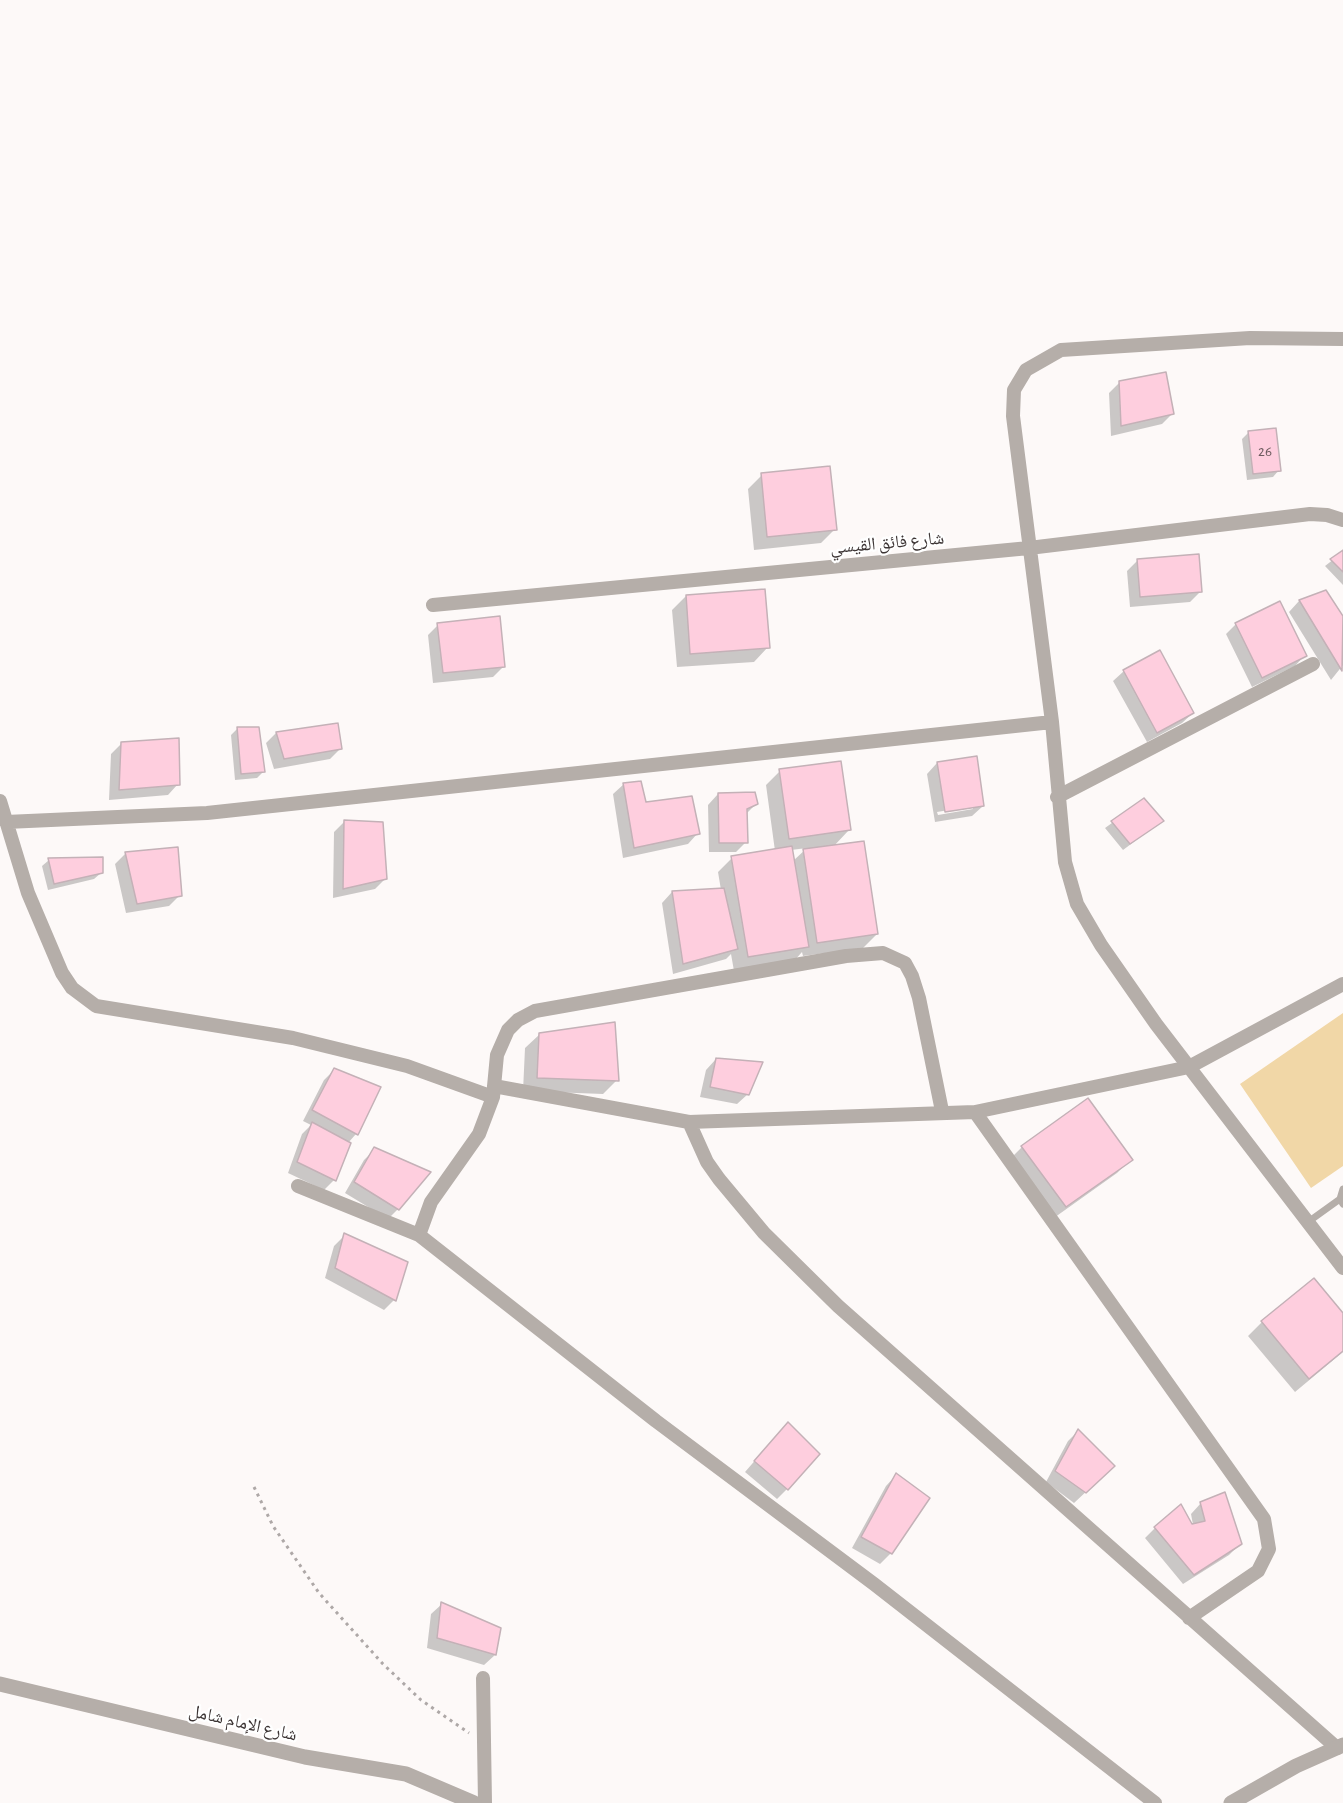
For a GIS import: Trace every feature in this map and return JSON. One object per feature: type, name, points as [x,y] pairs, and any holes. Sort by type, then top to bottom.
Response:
[{"type":"street","points":[[1343,339],[1250,338],[1061,350],[1026,370],[1014,390],[1013,416],[1052,722],[1057,796],[1065,862],[1077,904],[1101,945],[1189,1067],[1343,1268]]},
{"type":"street","name":"شارع فائق القيسي","points":[[432,605],[1029,548],[1310,514],[1327,515],[1343,520]]},
{"type":"street","points":[[1057,796],[1313,664]]},
{"type":"street","points":[[6,822],[207,813],[1052,722]]},
{"type":"street","points":[[0,801],[28,893],[63,973],[72,988],[96,1006],[293,1038],[407,1066],[494,1091],[689,1122],[942,1111],[975,1112],[1189,1067],[1343,984]]},
{"type":"street","points":[[419,1235],[431,1202],[471,1148],[494,1091],[497,1055],[508,1030],[518,1020],[535,1011],[872,952],[896,957],[904,963],[912,976],[919,998],[942,1111]]},
{"type":"street","points":[[975,1112],[1264,1519],[1269,1549],[1258,1571],[1189,1618]]},
{"type":"street","points":[[689,1122],[718,1179],[764,1233],[838,1306],[1189,1618],[1340,1746],[1296,1766],[1231,1803]]},
{"type":"street","points":[[298,1186],[419,1235],[656,1421],[902,1606],[1155,1803]]},
{"type":"street","points":[[483,1678],[484,1803]]},
{"type":"street","name":"شارع الإمام شامل","points":[[0,1684],[305,1757],[406,1774],[474,1803]]},
{"type":"lane","points":[[1308,1222],[1341,1202],[1343,1189]]},
{"type":"path","points":[[254,1487],[273,1526],[319,1593],[383,1664],[421,1700],[483,1743]]},
{"type":"shaded area","points":[[1343,1013],[1343,1166],[1311,1188],[1240,1084]]},
{"type":"building","points":[[1166,372],[1174,414],[1121,426],[1119,381]]},
{"type":"building","points":[[1276,428],[1281,471],[1253,474],[1248,431]]},
{"type":"building","points":[[830,466],[837,530],[767,537],[761,473]]},
{"type":"building","points":[[1343,550],[1343,572],[1330,559]]},
{"type":"building","points":[[1199,554],[1202,592],[1140,597],[1137,559]]},
{"type":"building","points":[[765,589],[770,648],[690,654],[686,595]]},
{"type":"building","points":[[1326,590],[1343,616],[1342,671],[1299,600]]},
{"type":"building","points":[[1280,601],[1307,656],[1262,678],[1235,623]]},
{"type":"building","points":[[500,616],[505,667],[443,673],[437,623]]},
{"type":"building","points":[[1160,650],[1194,713],[1157,733],[1123,670]]},
{"type":"building","points":[[338,723],[342,749],[284,759],[276,732]]},
{"type":"building","points":[[237,727],[259,727],[265,772],[241,774]]},
{"type":"building","points":[[179,738],[180,785],[119,790],[121,742]]},
{"type":"building","points":[[977,756],[984,806],[945,812],[937,762]]},
{"type":"building","points":[[841,761],[851,830],[789,839],[779,769]]},
{"type":"building","points":[[641,781],[646,802],[692,796],[700,834],[634,848],[623,783]]},
{"type":"building","points":[[755,792],[758,804],[747,809],[748,843],[719,843],[718,793]]},
{"type":"building","points":[[1144,798],[1164,821],[1130,844],[1111,821]]},
{"type":"building","points":[[344,820],[383,822],[387,879],[343,889]]},
{"type":"building","points":[[864,841],[878,934],[817,943],[803,849]]},
{"type":"building","points":[[792,846],[809,947],[748,957],[731,856]]},
{"type":"building","points":[[178,847],[182,896],[137,904],[125,852]]},
{"type":"building","points":[[103,857],[103,873],[54,884],[48,858]]},
{"type":"building","points":[[724,888],[738,949],[683,964],[672,891]]},
{"type":"building","points":[[615,1022],[619,1081],[537,1078],[539,1033]]},
{"type":"building","points":[[716,1058],[763,1062],[749,1095],[710,1087]]},
{"type":"building","points":[[334,1068],[381,1087],[358,1135],[312,1110]]},
{"type":"building","points":[[1088,1098],[1133,1160],[1066,1207],[1021,1146]]},
{"type":"building","points":[[312,1122],[351,1143],[336,1181],[297,1162]]},
{"type":"building","points":[[374,1147],[431,1172],[399,1210],[354,1182]]},
{"type":"building","points":[[344,1233],[408,1262],[396,1301],[335,1268]]},
{"type":"building","points":[[1314,1278],[1343,1313],[1343,1351],[1309,1379],[1261,1321]]},
{"type":"building","points":[[788,1422],[820,1454],[788,1490],[754,1461]]},
{"type":"building","points":[[1078,1429],[1115,1466],[1086,1493],[1055,1471]]},
{"type":"building","points":[[896,1473],[930,1498],[892,1554],[861,1537]]},
{"type":"building","points":[[1225,1492],[1242,1544],[1194,1575],[1154,1527],[1181,1504],[1192,1524],[1205,1521],[1200,1502]]},
{"type":"building","points":[[441,1602],[501,1628],[496,1655],[437,1638]]}]
